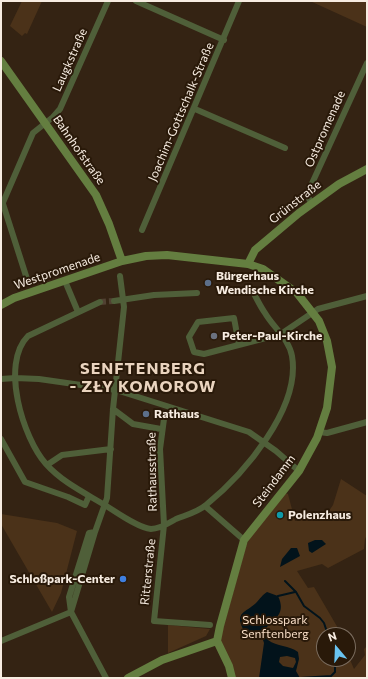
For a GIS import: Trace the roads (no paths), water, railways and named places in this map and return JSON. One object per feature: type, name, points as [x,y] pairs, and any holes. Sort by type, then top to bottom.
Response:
[{"type":"main road","name":"Bahnhofstraße","points":[[1,60],[96,195],[109,224],[122,261]]},
{"type":"main road","name":"Grünstraße","points":[[248,264],[255,250],[312,204],[339,184],[367,169]]},
{"type":"main road","name":"Steindamm","points":[[122,261],[146,256],[167,255],[248,264],[263,269],[274,275],[297,293],[314,312],[324,332],[332,367],[327,408],[319,432],[299,471],[244,540],[217,641]]},
{"type":"main road","name":"Westpromenade","points":[[1,305],[14,298],[122,261]]},
{"type":"main road","points":[[128,678],[162,660],[217,641],[229,666],[232,678]]},
{"type":"street","name":"Laugkstraße","points":[[2,206],[34,133],[60,109],[108,1]]},
{"type":"street","points":[[136,1],[224,40]]},
{"type":"street","name":"Joachim-Gottschalk-Straße","points":[[142,230],[224,40],[239,1]]},
{"type":"street","name":"Ostpromenade","points":[[312,204],[308,197],[309,190],[367,62]]},
{"type":"street","points":[[194,109],[285,148]]},
{"type":"street","points":[[2,206],[27,279]]},
{"type":"street","points":[[106,678],[71,612],[69,597],[90,533],[95,532],[106,505],[109,484],[108,449],[119,357],[121,300],[120,276]]},
{"type":"street","points":[[64,281],[78,312],[100,302]]},
{"type":"street","name":"Ritterstraße","points":[[78,312],[28,336],[21,343],[19,348],[15,377],[20,410],[30,440],[47,465],[67,482],[144,527],[151,529],[164,525],[205,506],[237,475],[275,424],[290,392],[292,356],[289,346],[265,314],[253,292]]},
{"type":"street","points":[[121,300],[154,294],[197,293]]},
{"type":"street","points":[[239,345],[234,318],[198,322],[189,337],[194,352],[204,354],[239,345],[281,334],[318,309],[367,296]]},
{"type":"street","points":[[1,379],[15,377],[68,382],[116,390],[166,409],[248,432],[299,471]]},
{"type":"street","points":[[113,409],[133,424],[160,429]]},
{"type":"street","name":"Rathausstraße","points":[[164,419],[160,429],[164,525]]},
{"type":"street","points":[[319,432],[327,433],[367,422]]},
{"type":"street","points":[[1,439],[25,482],[68,497],[85,505],[89,496]]},
{"type":"street","points":[[47,465],[62,455],[108,449]]},
{"type":"street","points":[[205,506],[244,540]]},
{"type":"street","name":"Ritterstraße","points":[[164,525],[154,620],[210,625]]},
{"type":"street","points":[[1,641],[71,612]]},
{"type":"waterway","points":[[285,581],[296,592],[304,606],[320,618],[325,627]]},
{"type":"waterway","points":[[278,596],[295,592]]},
{"type":"waterway","points":[[300,678],[331,676],[335,672],[335,667]]},
{"type":"tunnel","points":[[100,302],[114,301]]},
{"type":"tunnel","points":[[164,419],[166,411]]},
{"type":"place","name":"Bürgerhaus Wendische Kirche","points":[[208,283]]},
{"type":"place","name":"Peter-Paul-Kirche","points":[[214,336]]},
{"type":"place","name":"Rathaus","points":[[146,414]]},
{"type":"place","name":"Polenzhaus","points":[[280,515]]},
{"type":"place","name":"Schloßpark-Center","points":[[123,579]]},
{"type":"district","name":"SENFTENBERG - ZŁY KOMOROW","points":[[143,378]]},
{"type":"park label","name":"Schlosspark Senftenberg","points":[[275,627]]}]
